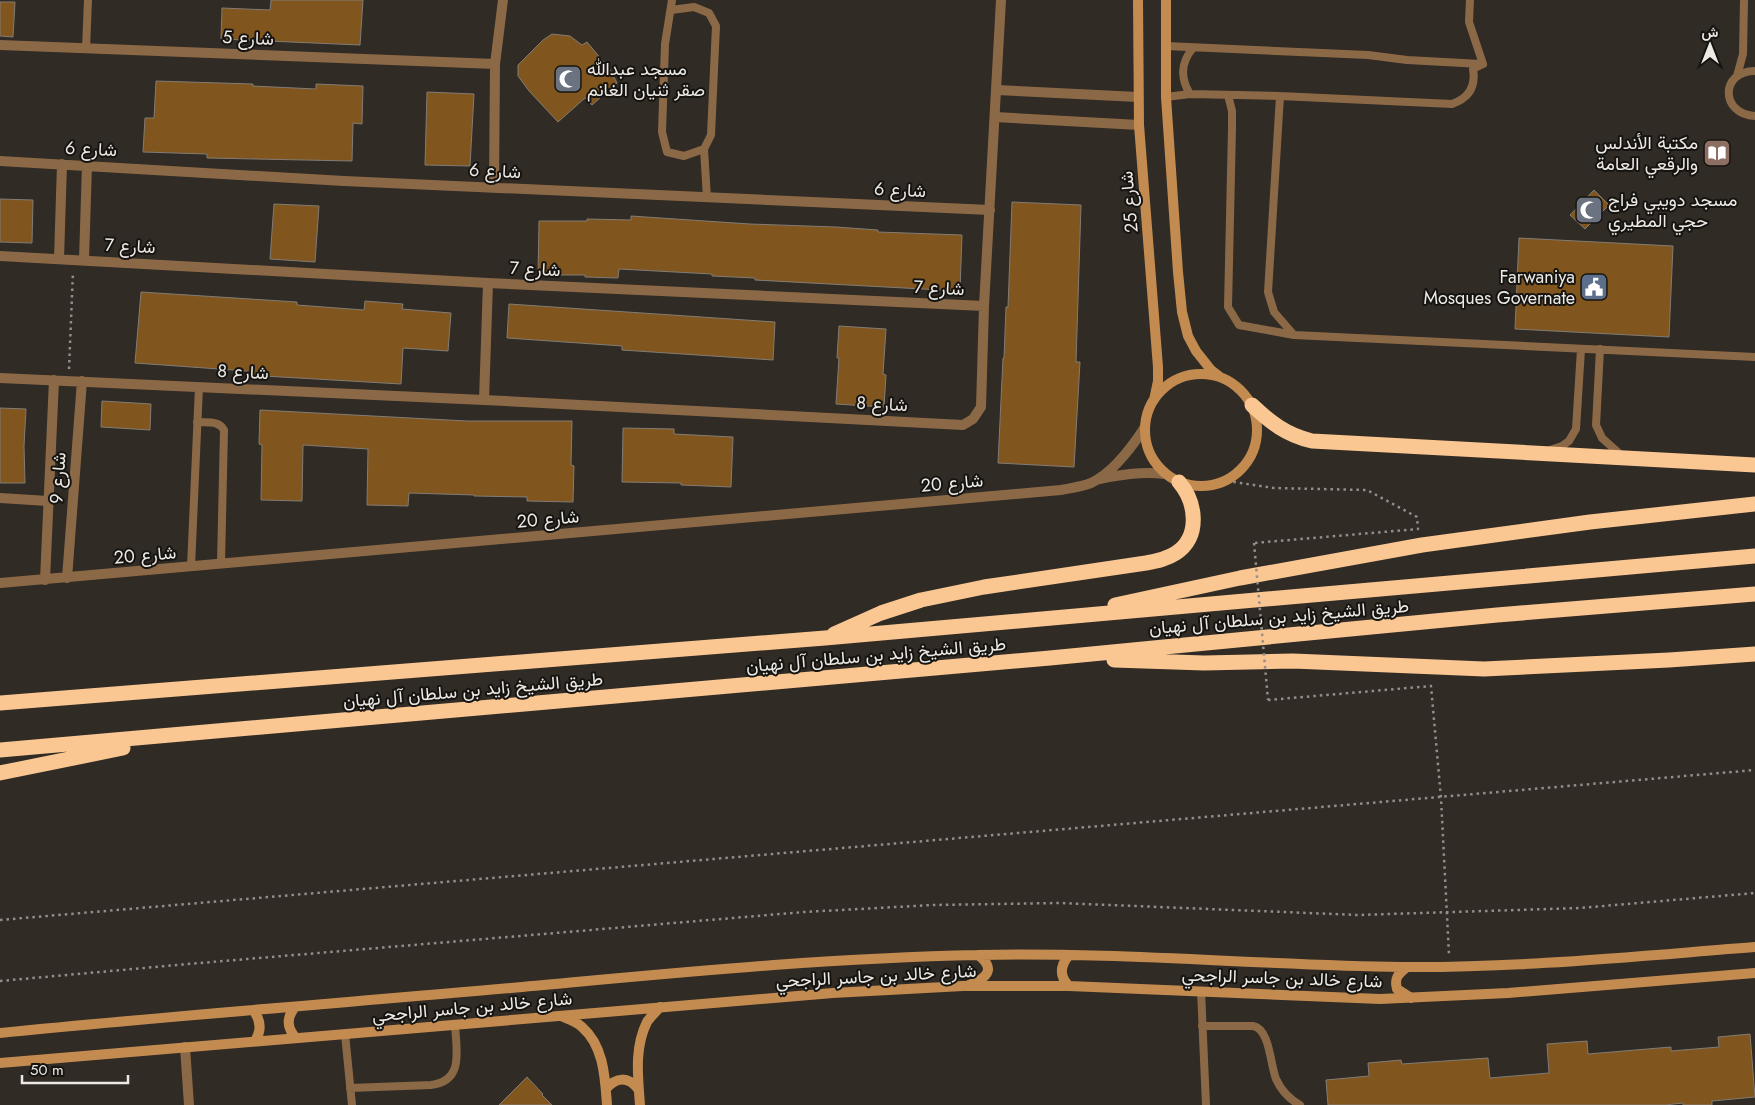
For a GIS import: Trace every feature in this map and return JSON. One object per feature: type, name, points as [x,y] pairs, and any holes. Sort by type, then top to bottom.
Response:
[{"type":"highway","points":[[1252,405],[1278,428],[1293,436],[1312,441],[1755,465]]},
{"type":"highway","points":[[826,638],[881,613],[920,600],[984,588],[1146,563],[1170,556],[1186,544],[1193,522],[1191,502],[1187,492],[1179,482]]},
{"type":"highway","points":[[1046,619],[1240,578],[1422,545],[1590,522],[1755,504]]},
{"type":"highway","name":"طريق الشيخ زايد بن سلطان آل نهيان","points":[[0,703],[826,638],[1755,556]]},
{"type":"highway","name":"طريق الشيخ زايد بن سلطان آل نهيان","points":[[0,750],[1050,658],[1497,615],[1755,594]]},
{"type":"highway","points":[[1050,658],[1204,662],[1293,661],[1484,669],[1755,654]]},
{"type":"highway","points":[[0,773],[190,734]]},
{"type":"street","points":[[494,186],[495,64],[502,0]]},
{"type":"street","name":"شارع 8","points":[[0,378],[484,400],[963,425],[974,419],[981,407],[984,306],[996,117],[1000,0]]},
{"type":"street","name":"شارع 25","points":[[1138,0],[1139,125],[1158,359],[1158,381],[1154,400]]},
{"type":"street","points":[[1166,0],[1166,97],[1183,319],[1188,336],[1196,351],[1211,370],[1240,389],[1252,405],[1257,424],[1256,443],[1249,461],[1243,469],[1227,481],[1198,487],[1179,482],[1165,474],[1151,456],[1145,437],[1146,418],[1154,400],[1167,386],[1185,376],[1204,374],[1220,377]]},
{"type":"street","name":"شارع 5","points":[[0,45],[495,64]]},
{"type":"street","points":[[997,90],[1138,97]]},
{"type":"street","points":[[996,117],[1139,125]]},
{"type":"street","name":"شارع 6","points":[[0,161],[344,181],[494,186],[707,198],[990,210]]},
{"type":"street","points":[[59,259],[62,164]]},
{"type":"street","name":"شارع 7","points":[[79,260],[87,165]]},
{"type":"street","name":"شارع 7","points":[[0,256],[488,283],[984,306]]},
{"type":"street","points":[[484,400],[488,283]]},
{"type":"street","name":"شارع 9","points":[[44,580],[54,380]]},
{"type":"street","name":"شارع 9","points":[[67,578],[82,381]]},
{"type":"street","name":"شارع 20","points":[[1098,479],[1122,458],[1145,427]]},
{"type":"street","name":"شارع 20","points":[[0,583],[1034,492],[1075,488],[1098,479],[1134,472],[1165,474]]},
{"type":"street","name":"شارع 9","points":[[0,498],[48,501]]},
{"type":"street","name":"شارع خالد بن جاسر الراجحي","points":[[0,1033],[176,1015],[295,1007],[829,961],[978,955],[1069,955],[1407,967],[1561,963],[1755,947]]},
{"type":"street","points":[[963,986],[979,981],[986,975],[988,968],[986,961],[978,955]]},
{"type":"street","points":[[1069,955],[1062,964],[1061,973],[1064,981],[1069,986]]},
{"type":"street","points":[[1407,967],[1398,974],[1395,982],[1397,989],[1411,998]]},
{"type":"street","name":"شارع خالد بن جاسر الراجحي","points":[[0,1063],[833,993],[963,986],[1069,986],[1380,999],[1508,993],[1755,973]]},
{"type":"street","points":[[1740,974],[1755,978]]},
{"type":"street","points":[[295,1007],[288,1019],[288,1026],[296,1038]]},
{"type":"street","points":[[640,1105],[637,1068],[641,1036],[648,1020],[660,1007]]},
{"type":"street","points":[[253,1010],[257,1015],[260,1029],[255,1041]]},
{"type":"street","points":[[560,1015],[581,1026],[592,1039],[604,1068],[607,1105]]},
{"type":"street","points":[[185,1047],[189,1105]]},
{"type":"street","points":[[606,1089],[618,1079],[626,1079],[638,1089]]},
{"type":"lane","points":[[86,48],[88,0]]},
{"type":"lane","points":[[672,0],[665,44],[662,132],[667,152],[684,156],[704,149]]},
{"type":"lane","points":[[1470,0],[1469,22],[1483,64]]},
{"type":"lane","points":[[1737,76],[1743,54],[1744,0]]},
{"type":"lane","points":[[671,10],[694,7],[709,13],[716,26],[712,135],[704,149],[707,198]]},
{"type":"lane","points":[[1166,46],[1368,55],[1407,60],[1483,64]]},
{"type":"lane","points":[[1190,94],[1184,81],[1183,67],[1188,53],[1193,48]]},
{"type":"lane","points":[[1166,97],[1190,94],[1280,96],[1452,104],[1461,101],[1468,95],[1473,87],[1474,69],[1483,64]]},
{"type":"lane","points":[[1755,71],[1744,72],[1737,76],[1732,81],[1728,94],[1732,106],[1742,114],[1755,116]]},
{"type":"lane","points":[[1228,95],[1232,111],[1228,307],[1239,325],[1294,335],[1755,357]]},
{"type":"lane","points":[[1280,96],[1268,292],[1274,312],[1294,335]]},
{"type":"lane","points":[[1541,454],[1562,446],[1576,429],[1581,348]]},
{"type":"lane","points":[[1600,350],[1596,425],[1602,438],[1625,458]]},
{"type":"lane","points":[[191,567],[199,387]]},
{"type":"lane","points":[[197,422],[217,423],[224,430],[221,564]]},
{"type":"lane","points":[[1201,991],[1206,1105]]},
{"type":"lane","points":[[350,1088],[444,1082],[454,1072],[456,1066],[455,1024]]},
{"type":"lane","points":[[1202,1026],[1253,1026],[1260,1029],[1265,1035],[1273,1071],[1279,1085],[1289,1098],[1300,1105]]},
{"type":"lane","points":[[345,1034],[352,1105]]},
{"type":"path","points":[[69,380],[79,260]]},
{"type":"path","points":[[1227,481],[1274,488],[1367,490],[1417,517],[1418,529],[1254,543],[1268,700],[1431,686],[1441,798],[1449,966]]},
{"type":"path","points":[[0,920],[1755,770]]},
{"type":"path","points":[[0,981],[785,914],[932,905],[1060,903],[1358,916],[1580,908],[1755,893]]},
{"type":"building","points":[[271,0],[363,0],[360,45],[221,39],[222,8],[270,10]]},
{"type":"building","points":[[0,2],[15,2],[13,37],[0,36]]},
{"type":"building","name":"مسجد عبدالله صقر ثنيان الغانم","points":[[552,34],[570,36],[582,45],[587,42],[611,71],[617,83],[592,105],[585,98],[558,122],[529,91],[518,76],[518,65],[543,40]]},
{"type":"building","points":[[156,81],[253,84],[253,86],[316,89],[316,84],[363,86],[362,124],[353,123],[352,161],[207,158],[207,154],[143,152],[145,118],[154,118]]},
{"type":"building","points":[[427,92],[474,94],[470,166],[425,165]]},
{"type":"building","name":"مسجد دويبي فراج حجي المطيري","points":[[1594,190],[1609,205],[1585,229],[1570,215]]},
{"type":"building","points":[[0,199],[33,200],[32,243],[0,242]]},
{"type":"building","points":[[1012,202],[1081,205],[1076,362],[1080,362],[1074,467],[998,463],[1006,307],[1008,307]]},
{"type":"building","points":[[274,204],[319,206],[315,262],[270,259]]},
{"type":"building","points":[[631,216],[750,224],[836,227],[878,230],[878,232],[962,235],[960,291],[755,280],[755,278],[712,276],[712,274],[619,269],[618,278],[585,277],[585,275],[538,275],[539,221],[631,220]]},
{"type":"building","name":"Farwaniya Mosques Governate","points":[[1519,238],[1673,246],[1669,337],[1515,329]]},
{"type":"building","points":[[141,292],[297,302],[297,305],[364,310],[365,301],[403,304],[402,309],[451,313],[448,351],[403,348],[401,384],[247,375],[247,371],[135,363]]},
{"type":"building","points":[[509,304],[775,322],[773,360],[622,350],[622,346],[507,338]]},
{"type":"building","points":[[839,326],[886,329],[883,374],[886,375],[884,407],[836,404]]},
{"type":"building","points":[[102,401],[151,404],[150,430],[101,427]]},
{"type":"building","points":[[0,408],[26,409],[25,483],[0,483]]},
{"type":"building","points":[[260,410],[467,421],[572,421],[571,465],[574,466],[573,502],[527,501],[527,497],[409,493],[408,506],[367,505],[368,449],[303,445],[302,501],[261,500],[262,445],[259,444]]},
{"type":"building","points":[[623,428],[674,429],[674,434],[733,437],[731,487],[681,485],[681,483],[622,482]]},
{"type":"building","points":[[1750,1034],[1755,1097],[1712,1101],[1712,1105],[1683,1105],[1683,1103],[1665,1105],[1328,1105],[1326,1080],[1369,1076],[1368,1063],[1401,1060],[1402,1064],[1488,1058],[1490,1078],[1549,1073],[1547,1044],[1587,1041],[1588,1054],[1671,1047],[1671,1051],[1719,1047],[1718,1037]]},
{"type":"building","points":[[527,1077],[552,1105],[499,1105]]},
{"type":"place","name":"مسجد عبدالله صقر ثنيان الغانم","points":[[568,79]]},
{"type":"place","name":"مكتبة الأندلس والرقعي العامة","points":[[1717,153]]},
{"type":"place","name":"مسجد دويبي فراج حجي المطيري","points":[[1589,210]]},
{"type":"place","name":"Farwaniya Mosques Governate","points":[[1594,287]]}]
